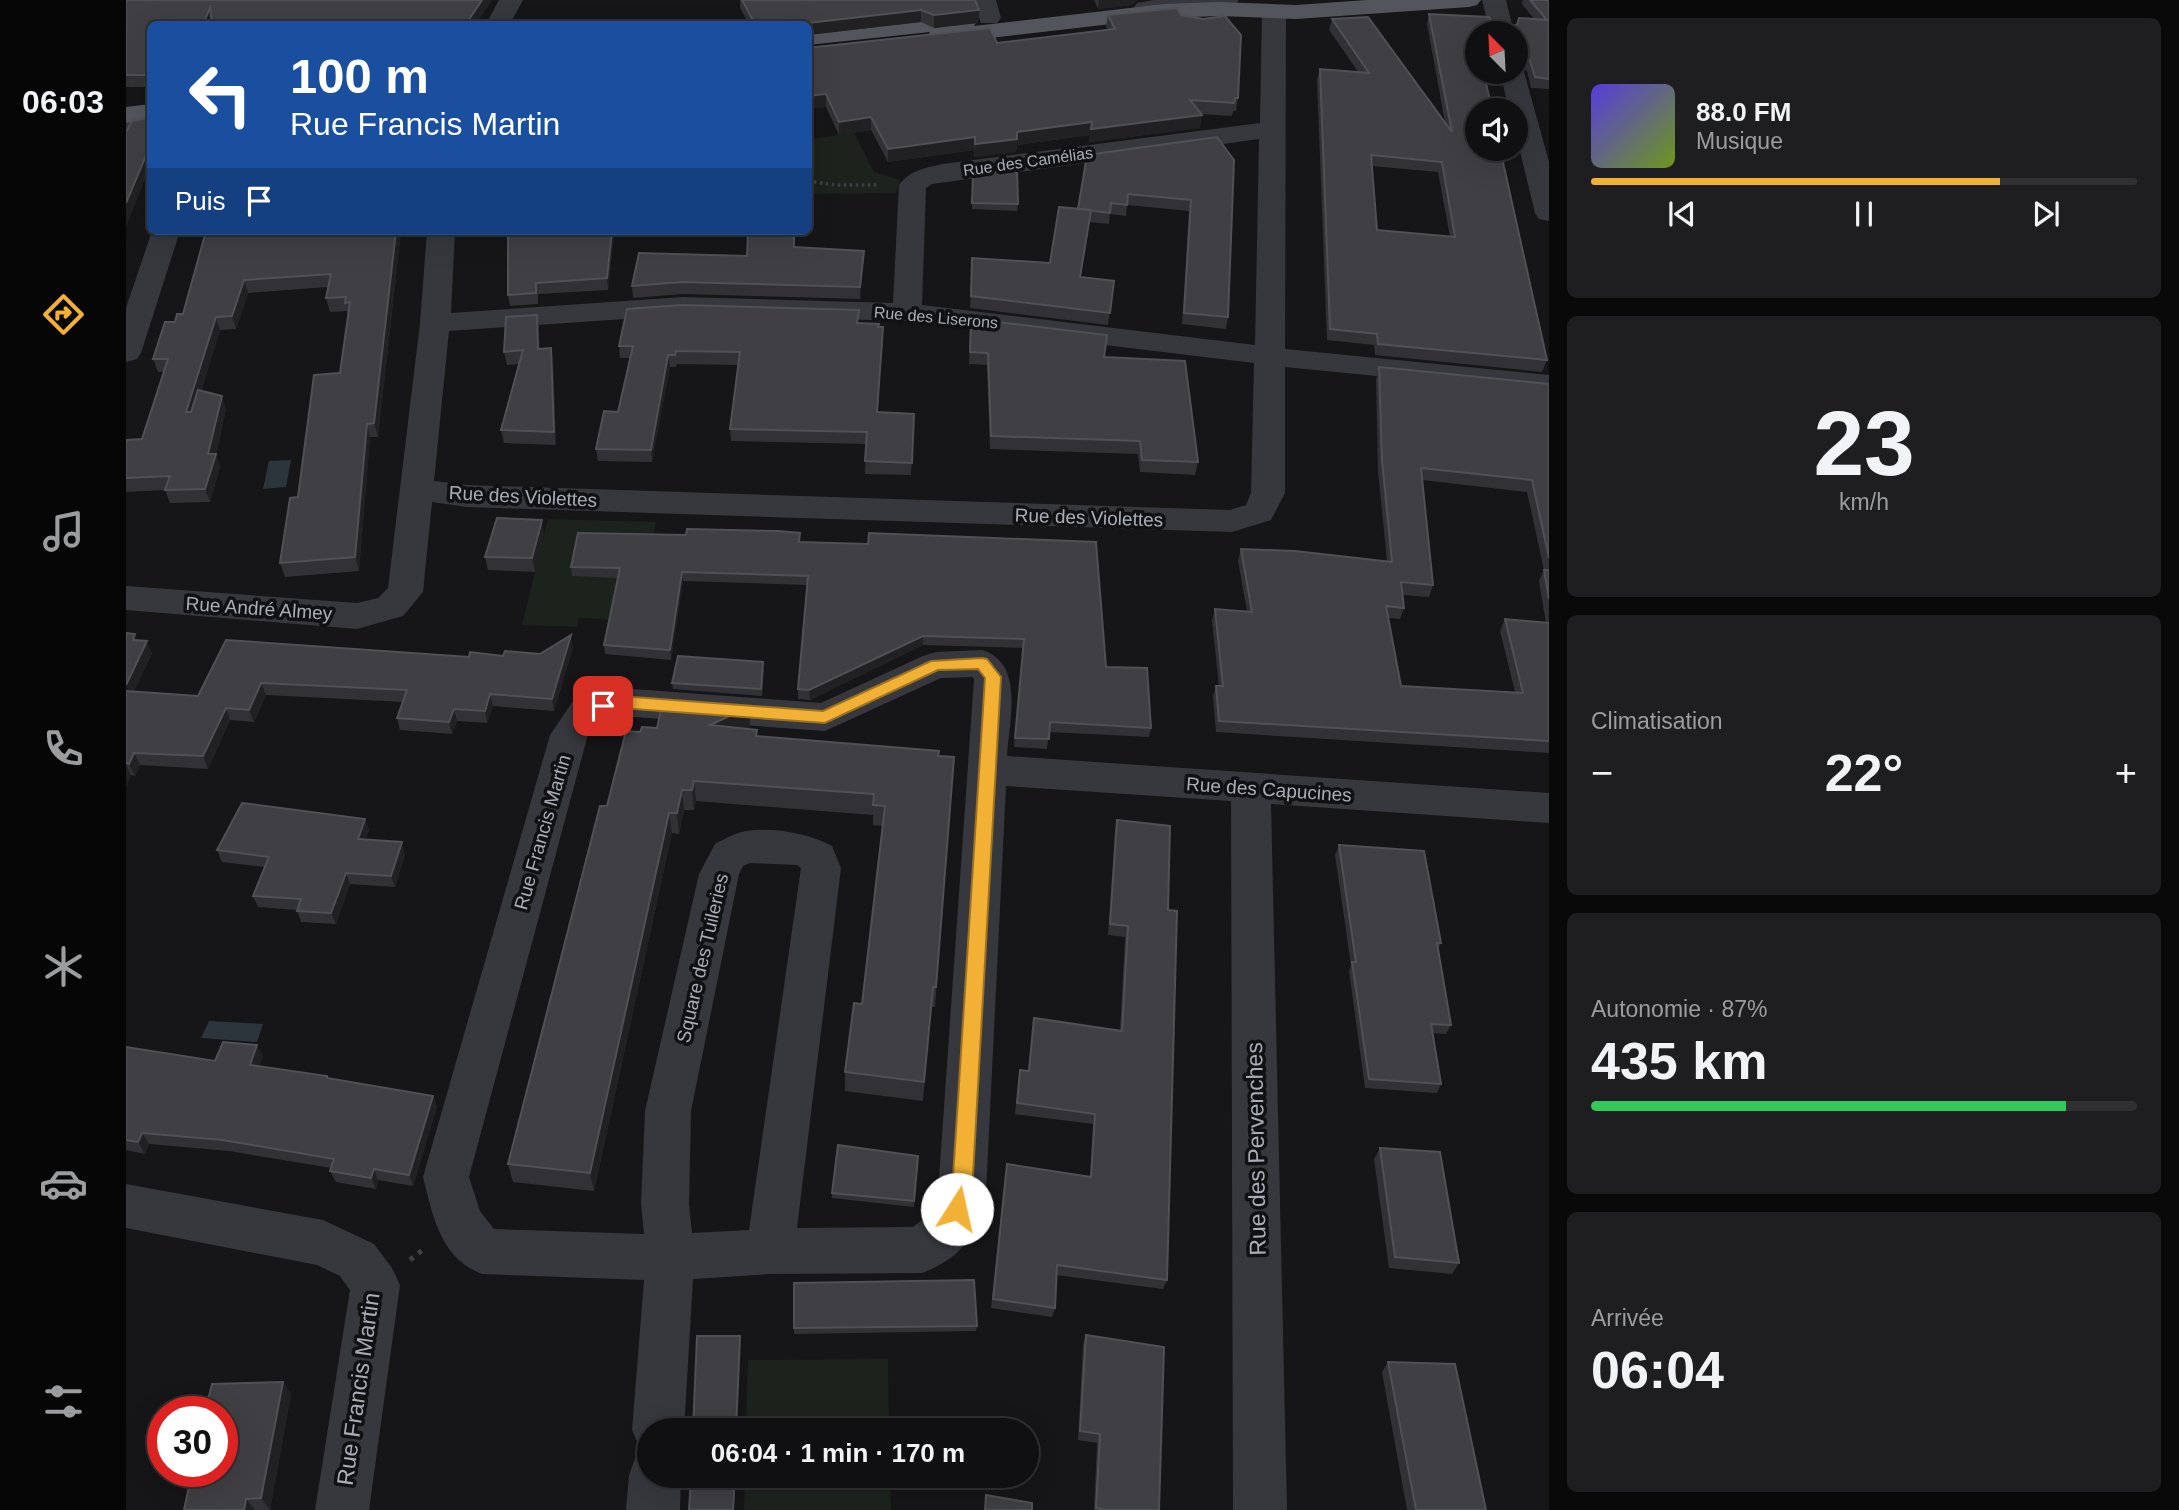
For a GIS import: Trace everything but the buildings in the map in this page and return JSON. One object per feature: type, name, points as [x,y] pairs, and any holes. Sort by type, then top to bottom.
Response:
[{"type":"main road","points":[[812,37],[987,9],[1152,0]]},
{"type":"main road","points":[[812,52],[1142,13],[1219,9],[1274,12],[1469,0]]},
{"type":"main road","points":[[126,115],[147,112]]},
{"type":"main road","points":[[126,130],[147,127]]},
{"type":"street","points":[[500,21],[511,0]]},
{"type":"street","points":[[812,45],[1227,0]]},
{"type":"street","points":[[1494,0],[1499,21]]},
{"type":"street","name":"Rue des Violettes","points":[[417,489],[480,496],[1232,522],[1259,512],[1268,493],[1274,12]]},
{"type":"street","points":[[1515,84],[1549,213]]},
{"type":"street","points":[[126,123],[147,120]]},
{"type":"street","name":"Rue des Camélias","points":[[913,186],[922,178],[943,172],[1273,129]]},
{"type":"street","points":[[907,312],[913,186]]},
{"type":"street","points":[[126,353],[165,235]]},
{"type":"street","points":[[417,489],[435,323],[441,235]]},
{"type":"street","name":"Rue des Liserons","points":[[435,323],[683,306],[907,312],[1268,356],[1549,384]]},
{"type":"street","name":"Rue André Almey","points":[[126,598],[357,616],[390,607],[405,592],[407,555],[417,489]]},
{"type":"street","name":"Rue Francis Martin","points":[[982,663],[993,677],[989,770],[962,1193],[952,1226],[922,1250],[770,1251],[670,1258],[482,1251],[459,1223],[446,1177],[569,735],[586,711],[620,702],[825,717],[936,664],[982,663]]},
{"type":"street","name":"Rue des Capucines","points":[[989,770],[1549,808]]},
{"type":"street","name":"Rue des Pervenches","points":[[1251,788],[1260,1510]]},
{"type":"street","name":"Square des Tuileries","points":[[659,1418],[670,1258],[665,1204],[668,1111],[719,874],[729,855],[746,847],[803,849],[818,857],[821,868],[770,1251]]},
{"type":"street","name":"Rue Francis Martin","points":[[126,1206],[323,1242],[357,1260],[375,1285],[342,1510]]},
{"type":"street","points":[[653,1510],[654,1488]]},
{"type":"path","points":[[812,182],[836,185],[913,186]]},
{"type":"path","points":[[375,1285],[459,1223]]},
{"type":"shaded area","points":[[854,133],[874,172],[900,180],[896,193],[812,194],[812,139]]},
{"type":"shaded area","points":[[460,235],[555,235],[460,236]]},
{"type":"shaded area","points":[[291,460],[286,487],[263,489],[269,461]]},
{"type":"shaded area","points":[[548,519],[656,522],[638,621],[579,618],[577,627],[522,625]]},
{"type":"shaded area","points":[[209,1021],[263,1024],[257,1042],[201,1038]]},
{"type":"shaded area","points":[[888,1359],[889,1418],[746,1418],[748,1360]]},
{"type":"shaded area","points":[[745,1488],[890,1488],[891,1510],[744,1510]]},
{"type":"route","points":[[603,706],[620,702],[825,717],[936,664],[982,663],[993,677],[962,1193],[957,1209]]}]
